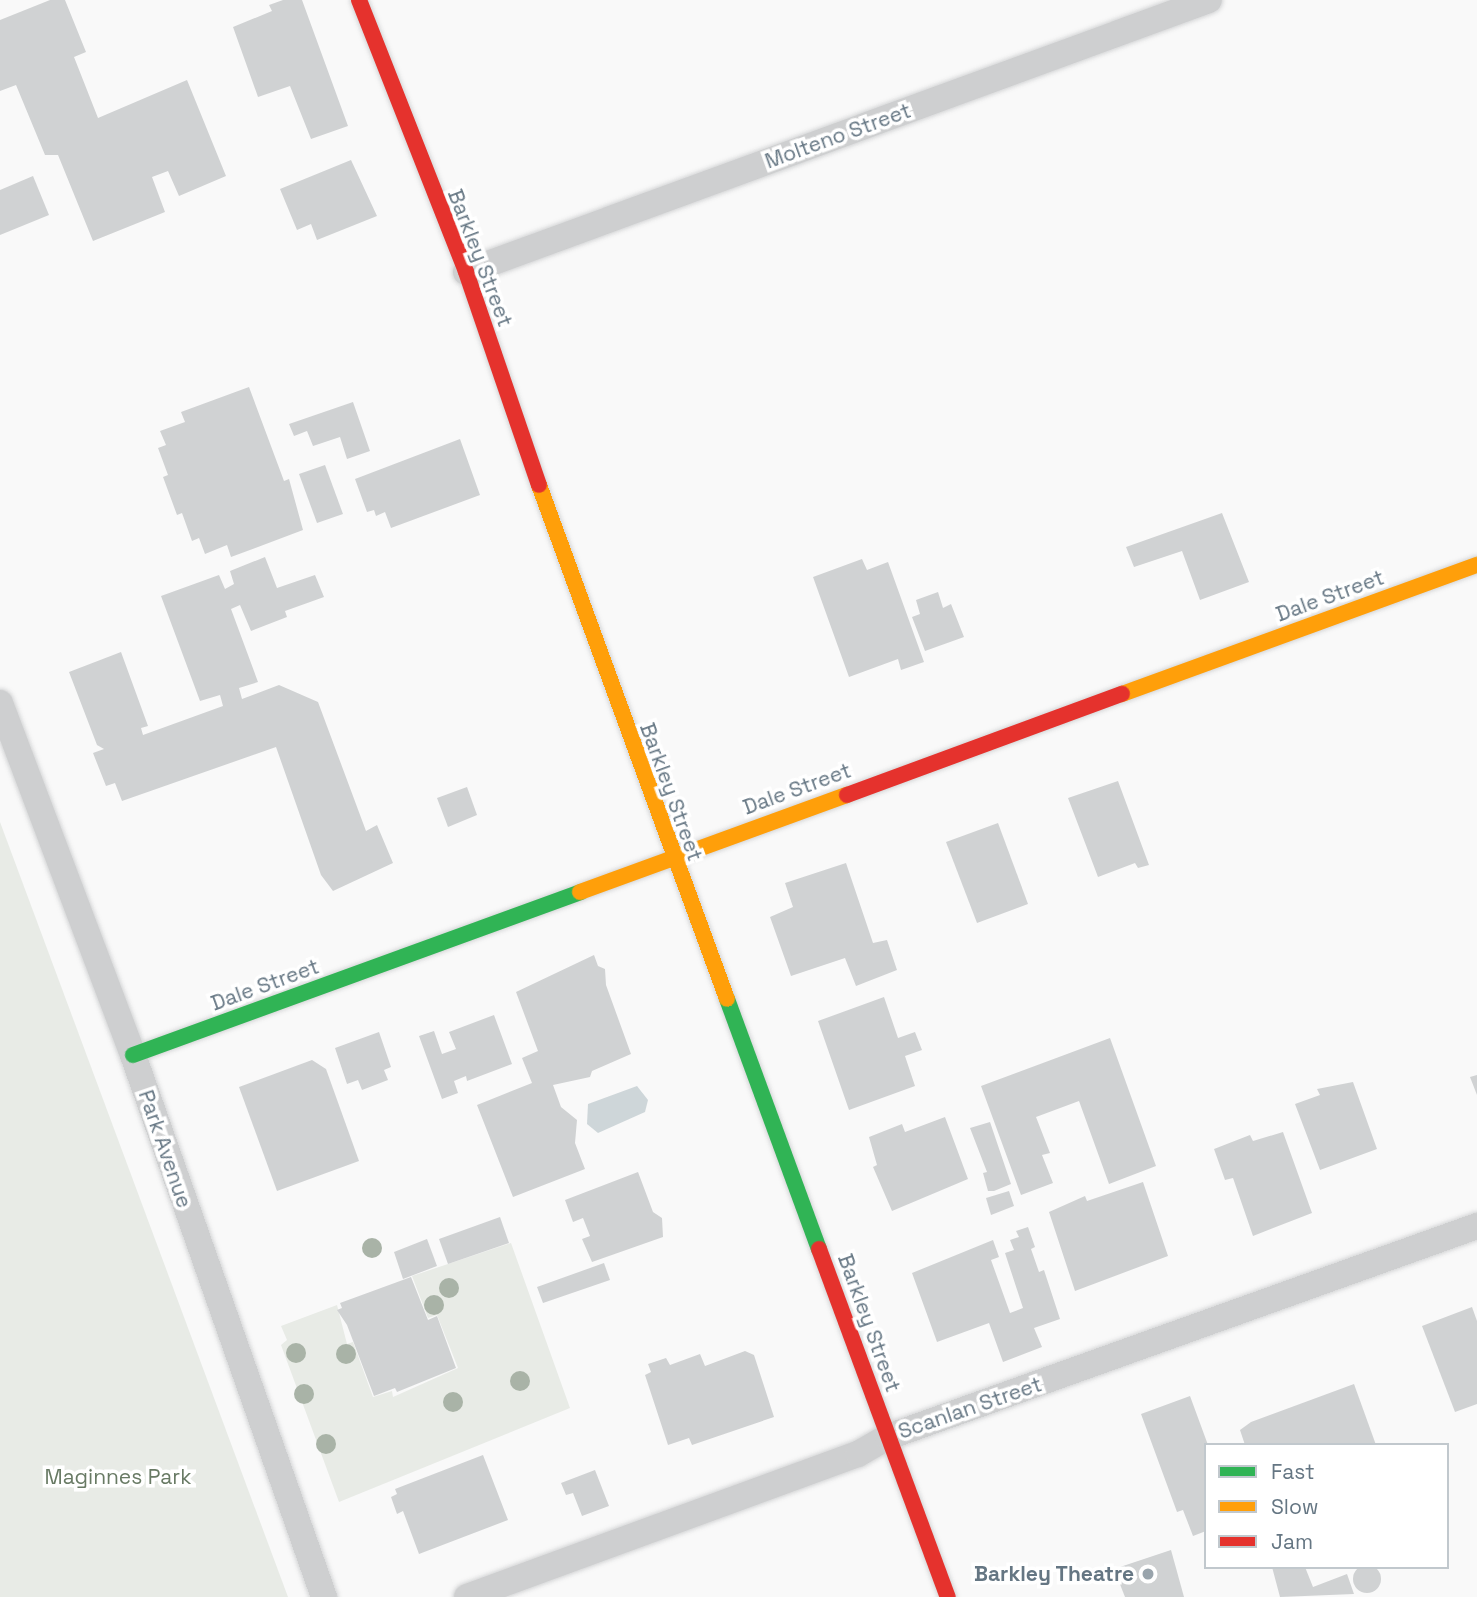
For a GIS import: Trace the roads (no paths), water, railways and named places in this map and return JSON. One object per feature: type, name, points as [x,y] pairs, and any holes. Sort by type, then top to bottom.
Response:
[{"type":"street","name":"Barkley Street","points":[[359,0],[466,272],[673,857],[948,1597]]},
{"type":"street","name":"Molteno Street","points":[[466,272],[1209,0]]},
{"type":"street","name":"Dale Street","points":[[133,1055],[1477,565]]},
{"type":"street","name":"Park Avenue","points":[[0,703],[133,1055],[324,1597]]},
{"type":"street","name":"Scanlan Street","points":[[467,1597],[845,1458],[888,1437],[1477,1226]]},
{"type":"place","name":"Barkley Theatre","points":[[1148,1574]]},
{"type":"park label","name":"Maginnes Park","points":[[118,1477]]}]
